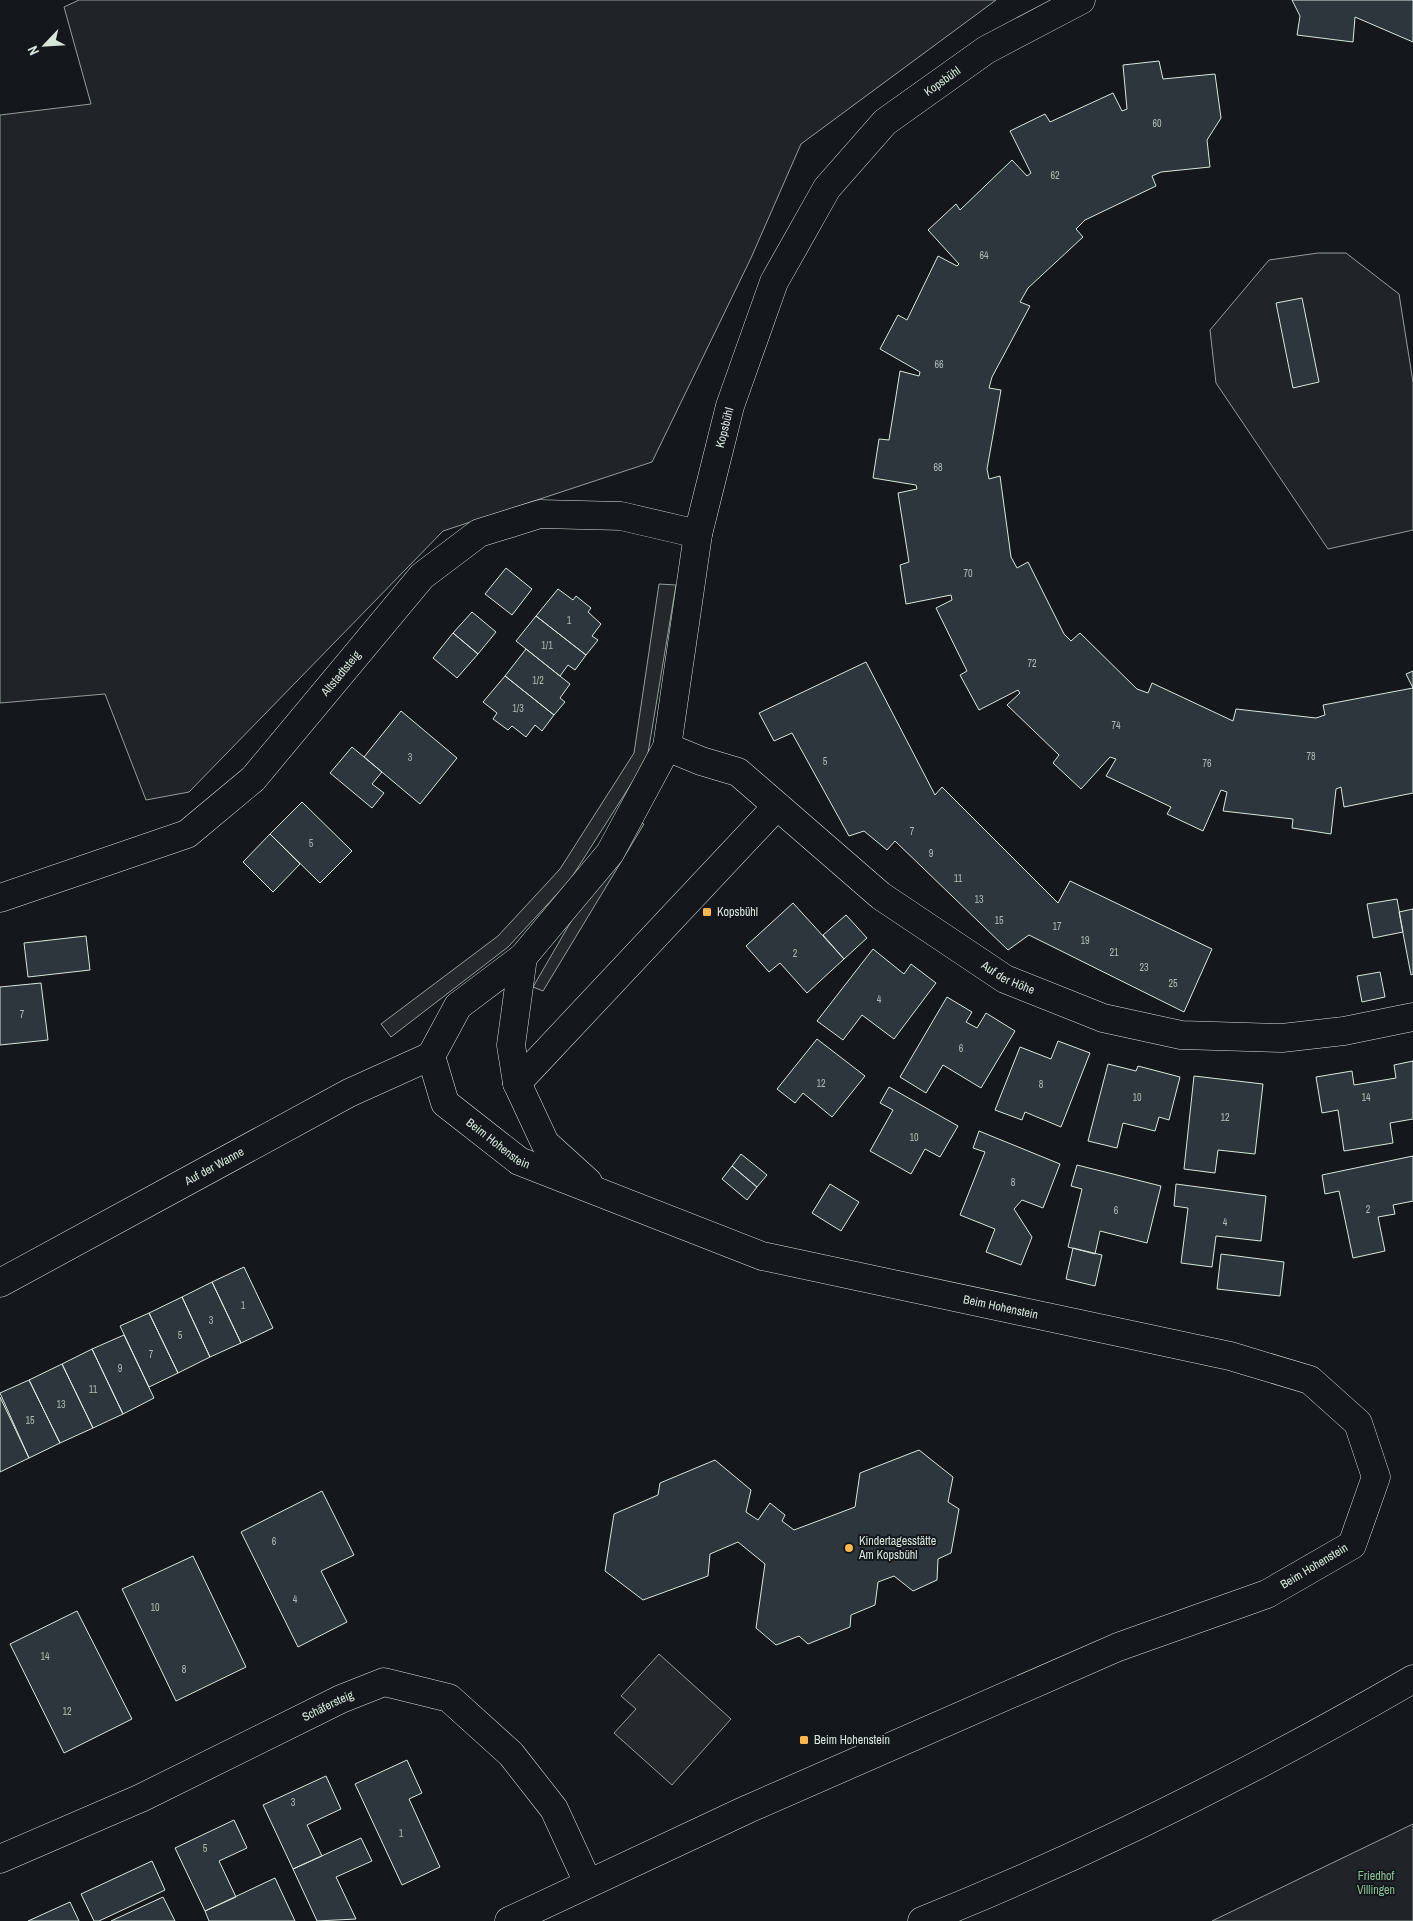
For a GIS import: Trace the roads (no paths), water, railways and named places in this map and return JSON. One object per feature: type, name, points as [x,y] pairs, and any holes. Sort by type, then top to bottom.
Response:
[{"type":"street","name":"Kopsbühl","points":[[431,1056],[458,1006],[523,957],[610,853],[667,747],[698,534],[730,406],[774,282],[827,188],[885,122],[986,50],[1081,0]]},
{"type":"street","name":"Altstadtsteig","points":[[0,898],[187,834],[253,779],[422,576],[479,533],[540,514],[621,516],[698,534]]},
{"type":"street","name":"Auf der Höhe","points":[[667,747],[701,761],[738,772],[881,896],[1005,979],[1102,1018],[1181,1035],[1282,1038],[1344,1031],[1413,1017]]},
{"type":"street","points":[[517,1083],[777,806]]},
{"type":"street","points":[[517,1083],[511,1045],[523,957]]},
{"type":"street","name":"Beim Hohenstein","points":[[431,1056],[445,1103],[519,1161],[762,1256],[1230,1356],[1310,1380],[1358,1422],[1376,1477],[1352,1545],[1267,1594],[1118,1647],[748,1809],[509,1921]]},
{"type":"street","name":"Auf der Wanne","points":[[0,1283],[349,1093],[431,1056]]},
{"type":"street","name":"Beim Hohenstein","points":[[517,1083],[545,1143],[601,1193]]},
{"type":"street","points":[[922,1921],[974,1900],[1117,1835],[1258,1764],[1413,1679]]},
{"type":"street","name":"Schäfersteig","points":[[0,1859],[141,1798],[341,1699],[384,1682],[449,1698],[511,1754],[554,1810],[588,1883]]},
{"type":"place","name":"Kopsbühl","points":[[707,912]]},
{"type":"place","name":"Kindertagesstätte Am Kopsbühl","points":[[849,1548]]},
{"type":"place","name":"Beim Hohenstein","points":[[804,1740]]},
{"type":"park label","name":"Friedhof Villingen","points":[[1376,1883]]}]
